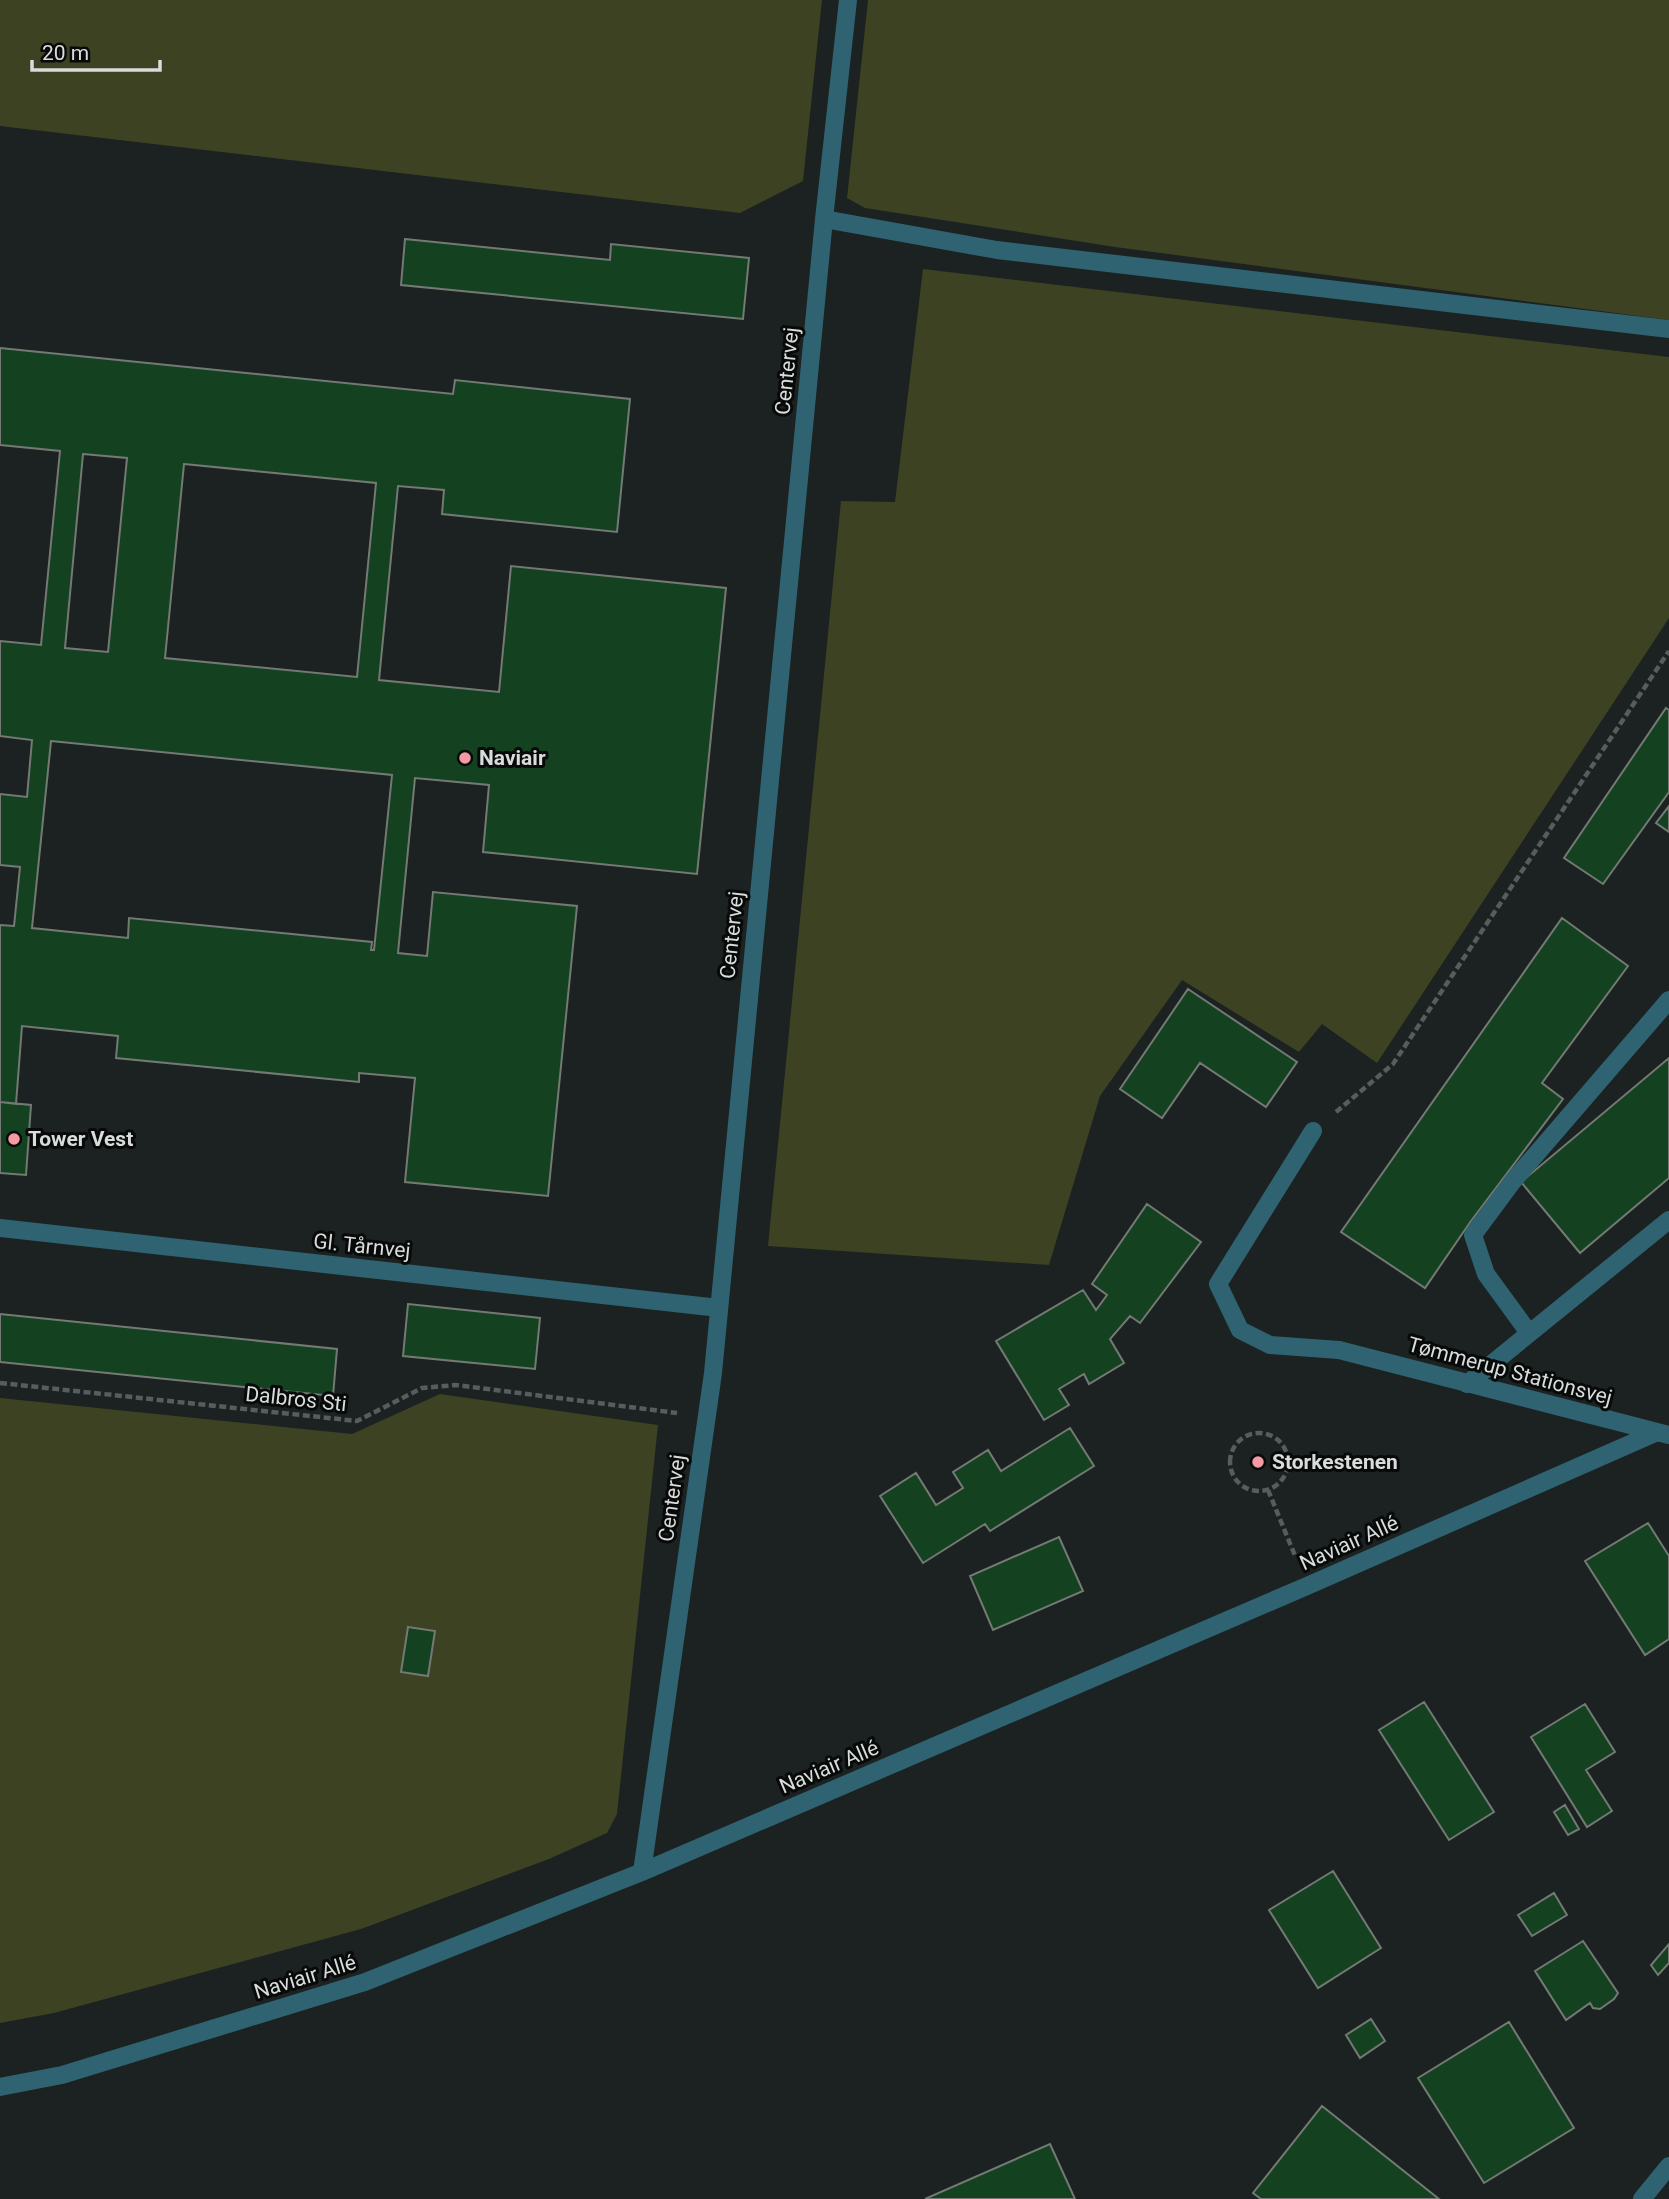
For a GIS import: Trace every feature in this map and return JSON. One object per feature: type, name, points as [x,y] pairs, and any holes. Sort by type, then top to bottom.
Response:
[{"type":"street","name":"Centervej","points":[[642,1872],[719,1308],[824,219],[848,0]]},
{"type":"street","points":[[824,219],[998,250],[1669,329]]},
{"type":"street","points":[[1529,1333],[1486,1274],[1474,1236],[1513,1181],[1669,1000]]},
{"type":"street","name":"Tømmerup Stationsvej","points":[[1313,1130],[1218,1284],[1240,1329],[1270,1345],[1339,1350],[1662,1434]]},
{"type":"street","points":[[1466,1384],[1669,1220]]},
{"type":"street","name":"Gl. Tårnvej","points":[[0,1228],[719,1308]]},
{"type":"street","name":"Naviair Allé","points":[[0,2087],[62,2075],[365,1982],[642,1872],[1662,1434]]},
{"type":"street","points":[[1642,2199],[1669,2166]]},
{"type":"path","points":[[1313,1130],[1393,1064],[1669,651]]},
{"type":"path","name":"Dalbros Sti","points":[[0,1384],[357,1421],[422,1388],[456,1385],[706,1416]]},
{"type":"path","points":[[1260,1432],[1270,1435],[1285,1448],[1288,1468],[1284,1478],[1268,1490],[1252,1491],[1244,1488],[1237,1483],[1230,1468],[1229,1460],[1235,1444],[1250,1434],[1260,1432]]},
{"type":"path","points":[[1268,1490],[1307,1586]]},
{"type":"green space","points":[[0,0],[822,0],[803,181],[740,213],[0,126]]},
{"type":"green space","points":[[868,0],[1669,0],[1669,320],[1115,247],[865,208],[847,198]]},
{"type":"green space","points":[[923,269],[1669,357],[1669,618],[1377,1063],[1322,1024],[1299,1052],[1182,980],[1100,1096],[1049,1265],[768,1246],[841,501],[895,502]]},
{"type":"green space","points":[[440,1394],[658,1425],[617,1814],[607,1833],[549,1859],[361,1929],[54,2013],[0,2023],[0,1398],[352,1434]]},
{"type":"building","points":[[405,239],[610,260],[611,244],[749,258],[743,319],[401,285]]},
{"type":"building","name":"Naviair","points":[[0,348],[453,394],[455,380],[630,399],[617,532],[442,514],[444,490],[398,486],[379,680],[499,692],[511,566],[726,588],[697,874],[483,852],[489,785],[415,778],[398,953],[427,956],[433,892],[577,906],[548,1196],[405,1182],[415,1078],[359,1073],[359,1082],[116,1058],[118,1036],[22,1026],[16,1104],[0,1102],[0,925],[14,926],[20,867],[0,865],[0,794],[27,797],[32,740],[0,736],[0,641],[41,645],[60,451],[0,445]],"holes":[[[83,454],[127,458],[108,652],[65,648]],[[184,464],[376,483],[357,677],[165,658]],[[51,741],[392,775],[374,950],[371,950],[372,942],[129,918],[128,938],[32,928]]]},
{"type":"building","points":[[1666,708],[1669,710],[1669,792],[1603,884],[1564,858]]},
{"type":"building","points":[[1669,806],[1669,832],[1656,823]]},
{"type":"building","points":[[1562,918],[1628,966],[1542,1083],[1563,1099],[1471,1221],[1425,1288],[1341,1232]]},
{"type":"building","points":[[1188,989],[1297,1062],[1266,1107],[1200,1063],[1162,1118],[1120,1089]]},
{"type":"building","points":[[1669,1058],[1669,1178],[1580,1253],[1521,1182]]},
{"type":"building","name":"Tower Vest","points":[[0,1102],[31,1105],[26,1175],[0,1173]]},
{"type":"building","points":[[1147,1204],[1201,1242],[1140,1323],[1130,1316],[1110,1339],[1124,1363],[1089,1384],[1084,1374],[1059,1389],[1069,1405],[1044,1420],[996,1341],[1083,1290],[1096,1310],[1107,1295],[1092,1284]]},
{"type":"building","points":[[408,1304],[540,1318],[535,1369],[403,1356]]},
{"type":"building","points":[[0,1314],[337,1349],[333,1396],[0,1362]]},
{"type":"building","points":[[1070,1428],[1094,1466],[990,1531],[985,1524],[923,1563],[880,1496],[916,1473],[936,1505],[963,1488],[953,1472],[988,1450],[1001,1471]]},
{"type":"building","points":[[1648,1523],[1669,1556],[1669,1639],[1645,1655],[1585,1561]]},
{"type":"building","points":[[1059,1537],[1083,1591],[993,1630],[970,1576]]},
{"type":"building","points":[[408,1627],[435,1631],[428,1676],[401,1672]]},
{"type":"building","points":[[1424,1702],[1494,1812],[1449,1840],[1379,1730]]},
{"type":"building","points":[[1585,1704],[1615,1752],[1586,1770],[1612,1811],[1587,1827],[1531,1737]]},
{"type":"building","points":[[1565,1805],[1579,1829],[1568,1835],[1554,1812]]},
{"type":"building","points":[[1333,1871],[1381,1948],[1318,1988],[1269,1910]]},
{"type":"building","points":[[1554,1893],[1567,1915],[1532,1936],[1518,1915]]},
{"type":"building","points":[[1583,1941],[1618,1993],[1600,2009],[1593,2008],[1590,2003],[1566,2020],[1535,1971]]},
{"type":"building","points":[[1669,1944],[1669,1963],[1658,1975],[1651,1965]]},
{"type":"building","points":[[1371,2019],[1385,2041],[1360,2058],[1346,2035]]},
{"type":"building","points":[[1509,2022],[1574,2128],[1484,2183],[1418,2078]]},
{"type":"building","points":[[1322,2106],[1439,2199],[1261,2199],[1253,2193]]},
{"type":"building","points":[[1050,2144],[1075,2199],[925,2199]]},
{"type":"place","name":"Naviair","points":[[465,758]]},
{"type":"place","name":"Tower Vest","points":[[14,1139]]},
{"type":"place","name":"Storkestenen","points":[[1258,1462]]}]
